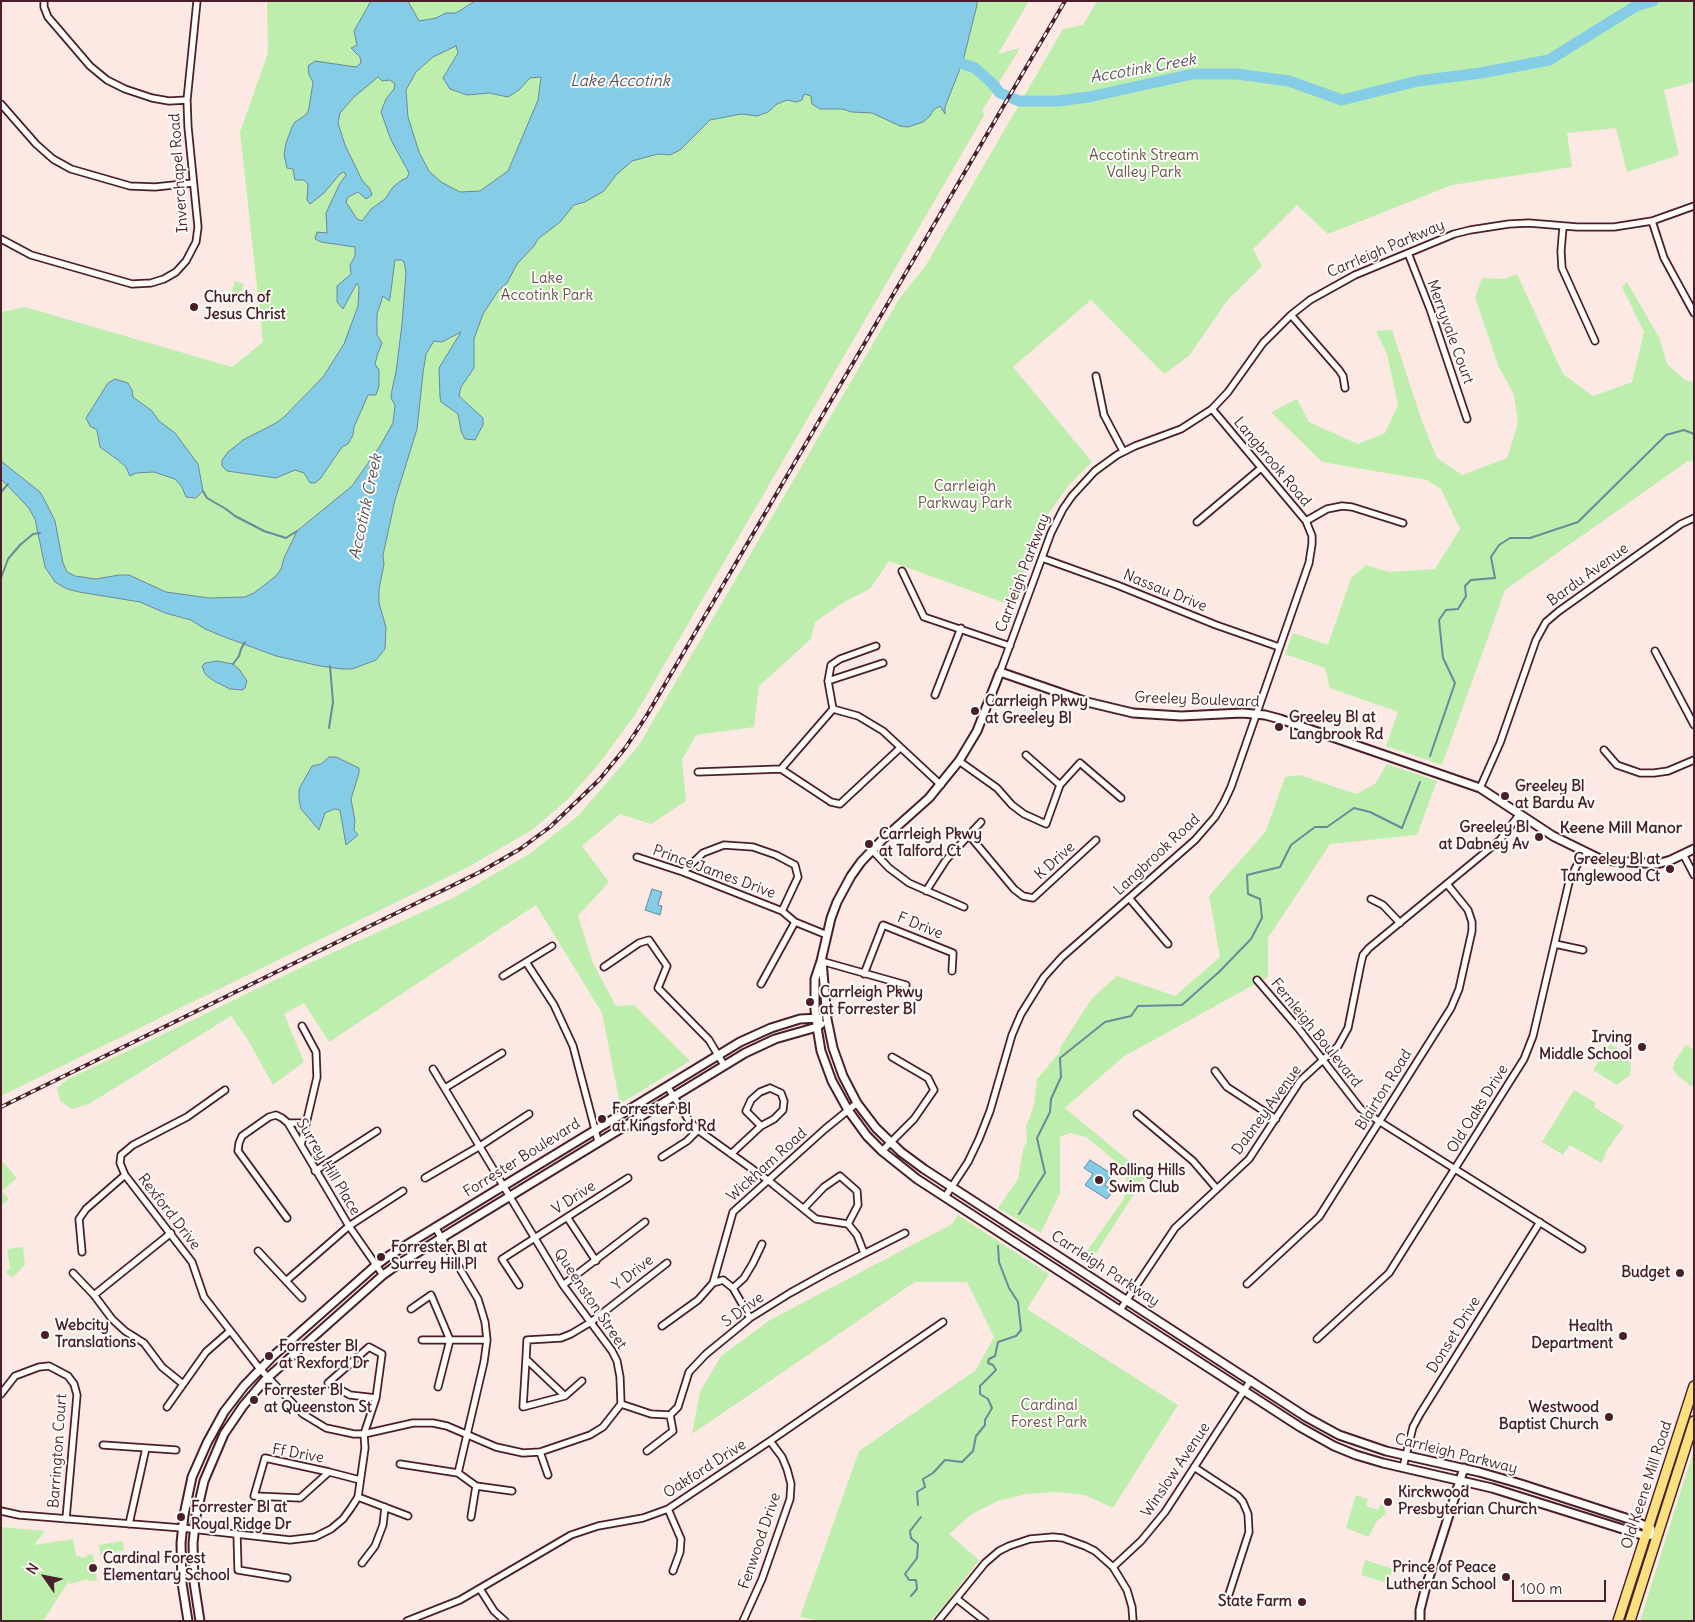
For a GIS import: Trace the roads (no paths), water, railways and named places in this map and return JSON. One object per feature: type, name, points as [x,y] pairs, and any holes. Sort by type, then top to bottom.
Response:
[{"type":"main road","name":"Old Keene Mill Road","points":[[1618,1621],[1694,1386]]},
{"type":"main road","name":"Old Keene Mill Road","points":[[1630,1621],[1694,1421]]},
{"type":"street","points":[[44,1],[44,8],[48,17],[90,66],[107,80],[125,89],[152,98],[169,101],[187,100]]},
{"type":"street","name":"Inverchapel Road","points":[[1,239],[31,255],[125,283],[144,284],[158,282],[170,276],[181,267],[196,242],[198,227],[187,100],[197,1]]},
{"type":"street","points":[[1,104],[41,149],[53,159],[71,169],[130,186],[155,187],[193,183]]},
{"type":"street","name":"Carrleigh Parkway","points":[[1658,1534],[1645,1536],[1518,1495],[1369,1459],[1334,1446],[1300,1427],[945,1197],[905,1170],[882,1151],[858,1125],[848,1110],[826,1067],[817,1027],[815,979],[822,961],[831,918],[843,890],[861,862],[914,812],[940,784],[959,761],[977,730],[1055,523],[1072,496],[1095,471],[1123,451],[1181,428],[1212,409],[1228,392],[1263,343],[1291,315],[1310,300],[1338,283],[1454,234],[1489,226],[1529,224],[1563,227],[1614,227],[1652,221],[1694,206]]},
{"type":"street","points":[[1652,221],[1664,258],[1694,312]]},
{"type":"street","points":[[1563,227],[1562,268],[1595,341]]},
{"type":"street","name":"Merryvale Court","points":[[1408,253],[1430,309],[1467,419]]},
{"type":"street","points":[[1291,315],[1339,370],[1343,376],[1345,388]]},
{"type":"street","points":[[1096,376],[1104,415],[1123,451]]},
{"type":"street","name":"Langbrook Road","points":[[945,1197],[968,1162],[985,1125],[1012,1035],[1020,1014],[1031,995],[1062,957],[1195,840],[1215,817],[1231,787],[1312,552],[1312,536],[1306,521],[1212,409]]},
{"type":"street","points":[[1197,522],[1262,468]]},
{"type":"street","points":[[1306,521],[1327,509],[1342,506],[1352,507],[1403,523]]},
{"type":"street","name":"Bardu Avenue","points":[[1480,788],[1500,744],[1536,640],[1546,622],[1559,610],[1681,524],[1694,518]]},
{"type":"street","name":"Nassau Drive","points":[[1042,558],[1117,585],[1216,625],[1279,647]]},
{"type":"street","points":[[902,571],[924,617],[1010,646]]},
{"type":"street","points":[[935,695],[961,628]]},
{"type":"street","points":[[833,710],[828,681],[831,665],[840,659],[876,646]]},
{"type":"street","points":[[1655,651],[1694,725]]},
{"type":"street","points":[[828,681],[884,663]]},
{"type":"street","name":"Greeley Boulevard","points":[[1000,672],[1087,702],[1133,712],[1181,716],[1256,714],[1280,719],[1480,788],[1552,836],[1596,858],[1608,861],[1662,863],[1694,849]]},
{"type":"street","points":[[833,710],[858,716],[883,731],[940,784]]},
{"type":"street","points":[[781,769],[833,710]]},
{"type":"street","points":[[698,772],[781,769],[831,802],[840,804],[900,748]]},
{"type":"street","points":[[1604,750],[1618,765],[1640,773],[1668,771],[1694,760]]},
{"type":"street","points":[[1026,755],[1060,785]]},
{"type":"street","points":[[959,761],[997,788],[1012,805],[1024,814],[1046,824],[1060,785],[1080,763],[1121,798]]},
{"type":"street","name":"Dabney Avenue","points":[[1120,1310],[1175,1228],[1249,1159],[1300,1081],[1338,1046],[1348,1028],[1360,963],[1369,948],[1500,840],[1519,815]]},
{"type":"street","points":[[926,891],[946,860],[981,822]]},
{"type":"street","name":"K Drive","points":[[969,835],[1014,889],[1023,896],[1033,898],[1096,840]]},
{"type":"street","points":[[683,872],[703,853],[724,845],[753,847],[776,855],[796,865],[798,877],[782,911]]},
{"type":"street","points":[[872,850],[898,876],[926,891],[964,906]]},
{"type":"street","name":"Old Oaks Drive","points":[[1317,1339],[1389,1273],[1529,1050],[1569,882],[1583,852]]},
{"type":"street","points":[[1683,854],[1694,875]]},
{"type":"street","name":"Prince James Drive","points":[[637,857],[683,872],[782,911],[795,922],[827,935]]},
{"type":"street","name":"Blairton Road","points":[[1247,1284],[1320,1217],[1451,1008],[1459,989],[1472,932],[1472,922],[1468,910],[1447,884]]},
{"type":"street","points":[[1129,898],[1168,944]]},
{"type":"street","points":[[1370,899],[1383,905],[1400,923]]},
{"type":"street","points":[[761,984],[795,922]]},
{"type":"street","name":"F Drive","points":[[864,974],[883,924],[953,953],[952,971]]},
{"type":"street","points":[[604,967],[639,942],[649,940],[668,966],[658,988],[709,1040],[724,1065]]},
{"type":"street","points":[[1554,944],[1583,950]]},
{"type":"street","points":[[503,976],[552,946]]},
{"type":"street","points":[[822,961],[906,985]]},
{"type":"street","name":"Carrleigh Parkway","points":[[822,961],[827,1019],[838,1063],[857,1103],[890,1143],[912,1161],[1306,1417],[1339,1435],[1372,1448],[1464,1468],[1530,1487],[1635,1520],[1648,1526],[1658,1534]]},
{"type":"street","points":[[526,962],[554,1005],[573,1046],[598,1141]]},
{"type":"street","name":"Fernleigh Boulevard","points":[[1257,980],[1360,1108],[1582,1249]]},
{"type":"street","name":"Forrester Boulevard","points":[[188,1621],[181,1571],[182,1528],[192,1477],[206,1443],[224,1412],[260,1369],[376,1266],[435,1227],[747,1038],[771,1028],[800,1020],[816,1017],[827,1019]]},
{"type":"street","name":"Forrester Boulevard","points":[[200,1621],[193,1570],[194,1529],[204,1480],[217,1448],[234,1419],[253,1393],[268,1378],[382,1275],[441,1237],[724,1065],[775,1039],[817,1027],[827,1019]]},
{"type":"street","points":[[301,1145],[318,1078],[316,1052],[302,1026]]},
{"type":"street","points":[[445,1088],[502,1053]]},
{"type":"street","points":[[882,1151],[914,1120],[934,1090],[928,1078],[892,1057]]},
{"type":"street","name":"Queenston Street","points":[[433,1069],[534,1238],[564,1285],[612,1351],[617,1360],[620,1377],[621,1404]]},
{"type":"street","points":[[1215,1072],[1227,1087],[1276,1119]]},
{"type":"street","points":[[667,1086],[688,1119],[698,1130],[769,1181],[816,1219],[848,1224],[857,1235],[864,1253]]},
{"type":"street","points":[[731,1154],[761,1126],[774,1119],[783,1110],[784,1101],[781,1093],[770,1088],[760,1092],[751,1100],[746,1111],[761,1126]]},
{"type":"street","points":[[125,1175],[120,1163],[120,1155],[133,1145],[187,1117],[225,1090]]},
{"type":"street","name":"Wickham Road","points":[[662,1326],[698,1300],[713,1283],[733,1212],[857,1103]]},
{"type":"street","points":[[425,1178],[480,1146],[528,1114]]},
{"type":"street","points":[[1137,1114],[1193,1162],[1217,1189]]},
{"type":"street","name":"Surrey Hill Place","points":[[287,1218],[238,1151],[242,1136],[269,1117],[276,1116],[288,1123],[349,1226],[382,1275]]},
{"type":"street","points":[[288,1123],[306,1123]]},
{"type":"street","points":[[662,1157],[687,1141],[698,1130]]},
{"type":"street","points":[[315,1171],[377,1131]]},
{"type":"street","name":"Rexford Drive","points":[[82,1252],[79,1219],[86,1208],[125,1175],[192,1262],[204,1297],[260,1369]]},
{"type":"street","points":[[804,1208],[824,1187],[840,1176],[857,1191],[858,1205],[848,1224]]},
{"type":"street","name":"V Drive","points":[[519,1285],[502,1259],[628,1178]]},
{"type":"street","points":[[286,1281],[349,1226],[403,1191]]},
{"type":"street","points":[[567,1217],[596,1261]]},
{"type":"street","points":[[564,1285],[645,1222]]},
{"type":"street","name":"Donset Drive","points":[[1403,1467],[1414,1427],[1424,1407],[1540,1222]]},
{"type":"street","points":[[435,1227],[478,1299],[485,1322],[487,1340],[484,1362],[458,1473]]},
{"type":"street","points":[[94,1295],[171,1233]]},
{"type":"street","name":"S Drive","points":[[647,1451],[673,1430],[670,1415],[678,1408],[689,1372],[706,1354],[750,1318],[790,1293],[905,1233]]},
{"type":"street","points":[[733,1288],[744,1278],[762,1244]]},
{"type":"street","points":[[258,1251],[302,1298]]},
{"type":"street","name":"Y Drive","points":[[526,1359],[527,1340],[561,1338],[571,1334],[591,1322],[667,1263]]},
{"type":"street","points":[[73,1273],[94,1295],[112,1319],[125,1331],[144,1342],[162,1367],[183,1384]]},
{"type":"street","points":[[713,1283],[723,1280],[733,1288],[750,1318]]},
{"type":"street","points":[[411,1308],[431,1295],[450,1340],[438,1387]]},
{"type":"street","name":"Oakford Drive","points":[[407,1621],[443,1608],[480,1589],[571,1535],[598,1526],[643,1518],[668,1509],[943,1322]]},
{"type":"street","points":[[167,1407],[206,1352],[230,1331]]},
{"type":"street","points":[[422,1340],[487,1340]]},
{"type":"street","points":[[1,1510],[19,1515],[194,1529],[290,1540],[316,1536],[331,1529],[343,1519],[358,1497],[365,1448],[364,1434],[376,1398],[382,1354],[368,1346],[328,1383],[350,1395],[376,1398]]},
{"type":"street","points":[[526,1359],[565,1396]]},
{"type":"street","points":[[526,1359],[524,1407],[565,1396],[582,1381]]},
{"type":"street","name":"Barrington Court","points":[[1,1394],[15,1376],[39,1367],[49,1366],[68,1376],[74,1384],[77,1395],[66,1519]]},
{"type":"street","points":[[260,1369],[303,1414],[316,1423],[337,1432],[364,1434],[423,1422],[442,1425],[508,1451],[523,1453],[540,1452],[596,1432],[603,1427],[621,1404],[652,1414],[670,1415]]},
{"type":"street","name":"Winslow Avenue","points":[[1113,1567],[1151,1530],[1251,1380]]},
{"type":"street","name":"Fenwood Drive","points":[[743,1621],[762,1579],[790,1499],[791,1484],[787,1469],[782,1457],[770,1441]]},
{"type":"street","points":[[103,1445],[176,1450]]},
{"type":"street","points":[[129,1524],[146,1448]]},
{"type":"street","points":[[540,1452],[548,1475]]},
{"type":"street","name":"Ff Drive","points":[[329,1472],[300,1498],[254,1496],[265,1458],[329,1472],[360,1480]]},
{"type":"street","points":[[400,1464],[458,1473],[476,1486],[512,1492]]},
{"type":"street","points":[[1194,1467],[1238,1496],[1248,1514],[1249,1532],[1229,1594]]},
{"type":"street","points":[[1420,1621],[1420,1610],[1425,1590],[1464,1468]]},
{"type":"street","points":[[471,1516],[476,1486]]},
{"type":"street","points":[[358,1497],[408,1516]]},
{"type":"street","points":[[362,1563],[375,1546],[383,1525],[384,1507]]},
{"type":"street","points":[[668,1509],[681,1539],[680,1552],[673,1570]]},
{"type":"street","points":[[238,1534],[238,1570],[287,1578]]},
{"type":"street","points":[[938,1621],[991,1557],[1009,1546],[1030,1539],[1052,1537],[1075,1542],[1095,1551],[1113,1567],[1127,1590],[1132,1607],[1133,1621]]},
{"type":"street","points":[[480,1589],[494,1611],[505,1621]]},
{"type":"street","points":[[957,1599],[985,1621]]},
{"type":"water","name":"Lake Accotink","points":[[371,1],[408,1],[419,21],[436,18],[446,13],[456,13],[475,1],[977,1],[963,61],[945,107],[945,114],[940,106],[933,110],[930,116],[923,122],[908,127],[900,126],[872,113],[852,112],[842,109],[820,109],[812,104],[811,96],[804,94],[802,100],[796,102],[787,100],[777,104],[768,112],[757,116],[741,114],[710,120],[680,150],[670,155],[658,154],[632,161],[616,175],[604,191],[585,202],[574,205],[560,222],[538,239],[517,264],[507,283],[498,291],[483,314],[474,339],[474,368],[461,387],[459,396],[483,418],[483,425],[475,440],[465,439],[461,431],[458,414],[441,402],[440,397],[439,368],[461,332],[442,342],[434,341],[426,354],[417,429],[395,500],[383,555],[384,564],[379,589],[379,603],[386,627],[385,649],[376,660],[352,669],[342,669],[276,656],[205,629],[191,620],[165,613],[140,602],[79,592],[67,589],[55,582],[45,567],[35,519],[28,507],[1,479],[1,461],[40,492],[55,521],[63,563],[67,572],[75,576],[96,579],[129,575],[166,592],[209,598],[245,597],[254,593],[276,576],[281,569],[284,558],[297,531],[352,486],[380,446],[393,423],[395,405],[391,398],[402,324],[406,272],[404,262],[401,260],[395,260],[389,301],[383,296],[377,314],[377,335],[382,343],[375,364],[379,370],[379,386],[376,395],[368,395],[348,444],[342,447],[320,479],[315,483],[310,483],[304,473],[295,470],[276,478],[227,471],[222,466],[222,460],[228,452],[243,440],[284,417],[323,377],[344,344],[358,306],[359,287],[357,283],[343,309],[337,302],[337,286],[351,274],[350,265],[355,256],[355,247],[321,242],[315,239],[317,232],[327,233],[326,213],[340,183],[346,175],[344,172],[340,174],[324,193],[310,204],[307,200],[308,184],[304,180],[295,180],[293,169],[287,168],[284,155],[292,127],[295,122],[307,114],[309,108],[313,82],[309,75],[308,66],[315,61],[356,67],[361,63],[360,57],[351,48],[357,45],[354,31]],"holes":[[[456,46],[458,53],[443,78],[450,89],[467,95],[489,93],[508,97],[519,90],[530,78],[541,77],[538,100],[508,171],[480,191],[460,192],[441,182],[429,171],[419,152],[408,117],[406,90],[416,72],[433,57]],[[378,77],[382,81],[390,80],[395,84],[381,112],[391,140],[409,173],[407,178],[393,187],[385,199],[371,209],[362,221],[357,219],[346,202],[348,197],[358,192],[366,199],[372,195],[370,189],[362,180],[345,145],[338,123],[340,113],[354,97]]]},
{"type":"water","points":[[115,379],[128,383],[133,397],[152,411],[159,421],[175,433],[198,464],[203,491],[196,498],[186,497],[182,487],[175,479],[154,472],[136,473],[130,476],[126,467],[100,447],[97,430],[90,426],[86,418],[108,383]]},
{"type":"water","points":[[217,661],[233,664],[239,669],[247,681],[245,688],[242,690],[230,689],[205,674],[202,666],[205,663]]},
{"type":"water","points":[[329,757],[336,757],[359,768],[351,799],[355,821],[354,830],[358,835],[346,845],[340,810],[334,809],[325,813],[319,830],[301,809],[299,800],[299,789],[312,766],[321,764]]},
{"type":"water","points":[[652,889],[662,892],[658,905],[662,906],[660,915],[645,910]]},
{"type":"water","points":[[1090,1160],[1112,1174],[1105,1185],[1113,1191],[1107,1199],[1085,1185],[1093,1174],[1084,1168]]},
{"type":"waterway","name":"Accotink Creek","points":[[948,59],[975,68],[1000,93],[1019,101],[1058,101],[1089,97],[1193,74],[1237,74],[1289,81],[1342,100],[1418,81],[1481,73],[1549,60],[1636,6],[1653,1]]},
{"type":"waterway","points":[[1430,756],[1455,683],[1443,658],[1439,620],[1446,610],[1458,609],[1466,596],[1465,586],[1471,580],[1495,578],[1491,557],[1499,545],[1510,538],[1530,538],[1578,522],[1666,435],[1684,430],[1694,434]]},
{"type":"waterway","points":[[1,492],[8,484]]},
{"type":"waterway","points":[[203,491],[207,498],[235,516],[264,531],[286,538],[297,531]]},
{"type":"waterway","points":[[1,578],[8,559],[20,545],[33,534],[40,533]]},
{"type":"waterway","points":[[233,664],[245,642]]},
{"type":"waterway","points":[[329,728],[333,702],[330,666]]},
{"type":"waterway","points":[[1019,1214],[1045,1173],[1037,1138],[1050,1112],[1051,1099],[1061,1077],[1060,1058],[1105,1022],[1131,1016],[1138,1006],[1182,1005],[1219,972],[1251,939],[1262,918],[1260,899],[1248,894],[1247,875],[1280,867],[1291,845],[1315,827],[1327,827],[1354,808],[1370,812],[1402,828],[1420,782]]},
{"type":"waterway","points":[[918,1505],[917,1492],[925,1487],[923,1479],[933,1473],[945,1460],[962,1462],[973,1451],[976,1436],[985,1425],[985,1420],[992,1408],[988,1399],[980,1394],[980,1386],[996,1370],[993,1365],[988,1363],[989,1359],[995,1356],[998,1342],[1016,1336],[1021,1330],[1018,1302],[1009,1288],[999,1262],[998,1246]]},
{"type":"waterway","points":[[911,1596],[917,1589],[916,1580],[909,1580],[905,1574],[917,1558],[918,1544],[911,1538],[910,1531],[921,1517]]},
{"type":"railway","points":[[1,1107],[480,872],[520,849],[550,827],[599,780],[626,747],[647,715],[1065,1]]},
{"type":"place","name":"Church of Jesus Christ","points":[[194,307]]},
{"type":"place","name":"Carrleigh Pkwy at Greeley Bl","points":[[975,711]]},
{"type":"place","name":"Greeley Bl at Langbrook Rd","points":[[1279,727]]},
{"type":"place","name":"Greeley Bl at Bardu Av","points":[[1505,796]]},
{"type":"place","name":"Greeley Bl at Dabney Av","points":[[1539,837]]},
{"type":"place","name":"Carrleigh Pkwy at Talford Ct","points":[[869,844]]},
{"type":"place","name":"Greeley Bl at Tanglewood Ct","points":[[1670,869]]},
{"type":"place","name":"Carrleigh Pkwy at Forrester Bl","points":[[810,1002]]},
{"type":"place","name":"Irving Middle School","points":[[1642,1047]]},
{"type":"place","name":"Forrester Bl at Kingsford Rd","points":[[602,1119]]},
{"type":"place","name":"Rolling Hills Swim Club","points":[[1099,1180]]},
{"type":"place","name":"Forrester Bl at Surrey Hill Pl","points":[[381,1257]]},
{"type":"place","name":"Budget","points":[[1680,1273]]},
{"type":"place","name":"Webcity Translations","points":[[45,1335]]},
{"type":"place","name":"Health Department","points":[[1623,1336]]},
{"type":"place","name":"Forrester Bl at Rexford Dr","points":[[269,1356]]},
{"type":"place","name":"Forrester Bl at Queenston St","points":[[254,1400]]},
{"type":"place","name":"Westwood Baptist Church","points":[[1609,1417]]},
{"type":"place","name":"Kirckwood Presbyterian Church","points":[[1388,1502]]},
{"type":"place","name":"Forrester Bl at Royal Ridge Dr","points":[[181,1517]]},
{"type":"place","name":"Cardinal Forest Elementary School","points":[[93,1568]]},
{"type":"place","name":"Prince of Peace Lutheran School","points":[[1506,1577]]},
{"type":"place","name":"State Farm","points":[[1302,1602]]},
{"type":"district","name":"Keene Mill Manor","points":[[1621,828]]},
{"type":"park label","name":"Accotink Stream Valley Park","points":[[1144,164]]},
{"type":"park label","name":"Lake Accotink Park","points":[[547,288]]},
{"type":"park label","name":"Carrleigh Parkway Park","points":[[965,496]]},
{"type":"park label","name":"Cardinal Forest Park","points":[[1049,1414]]}]
